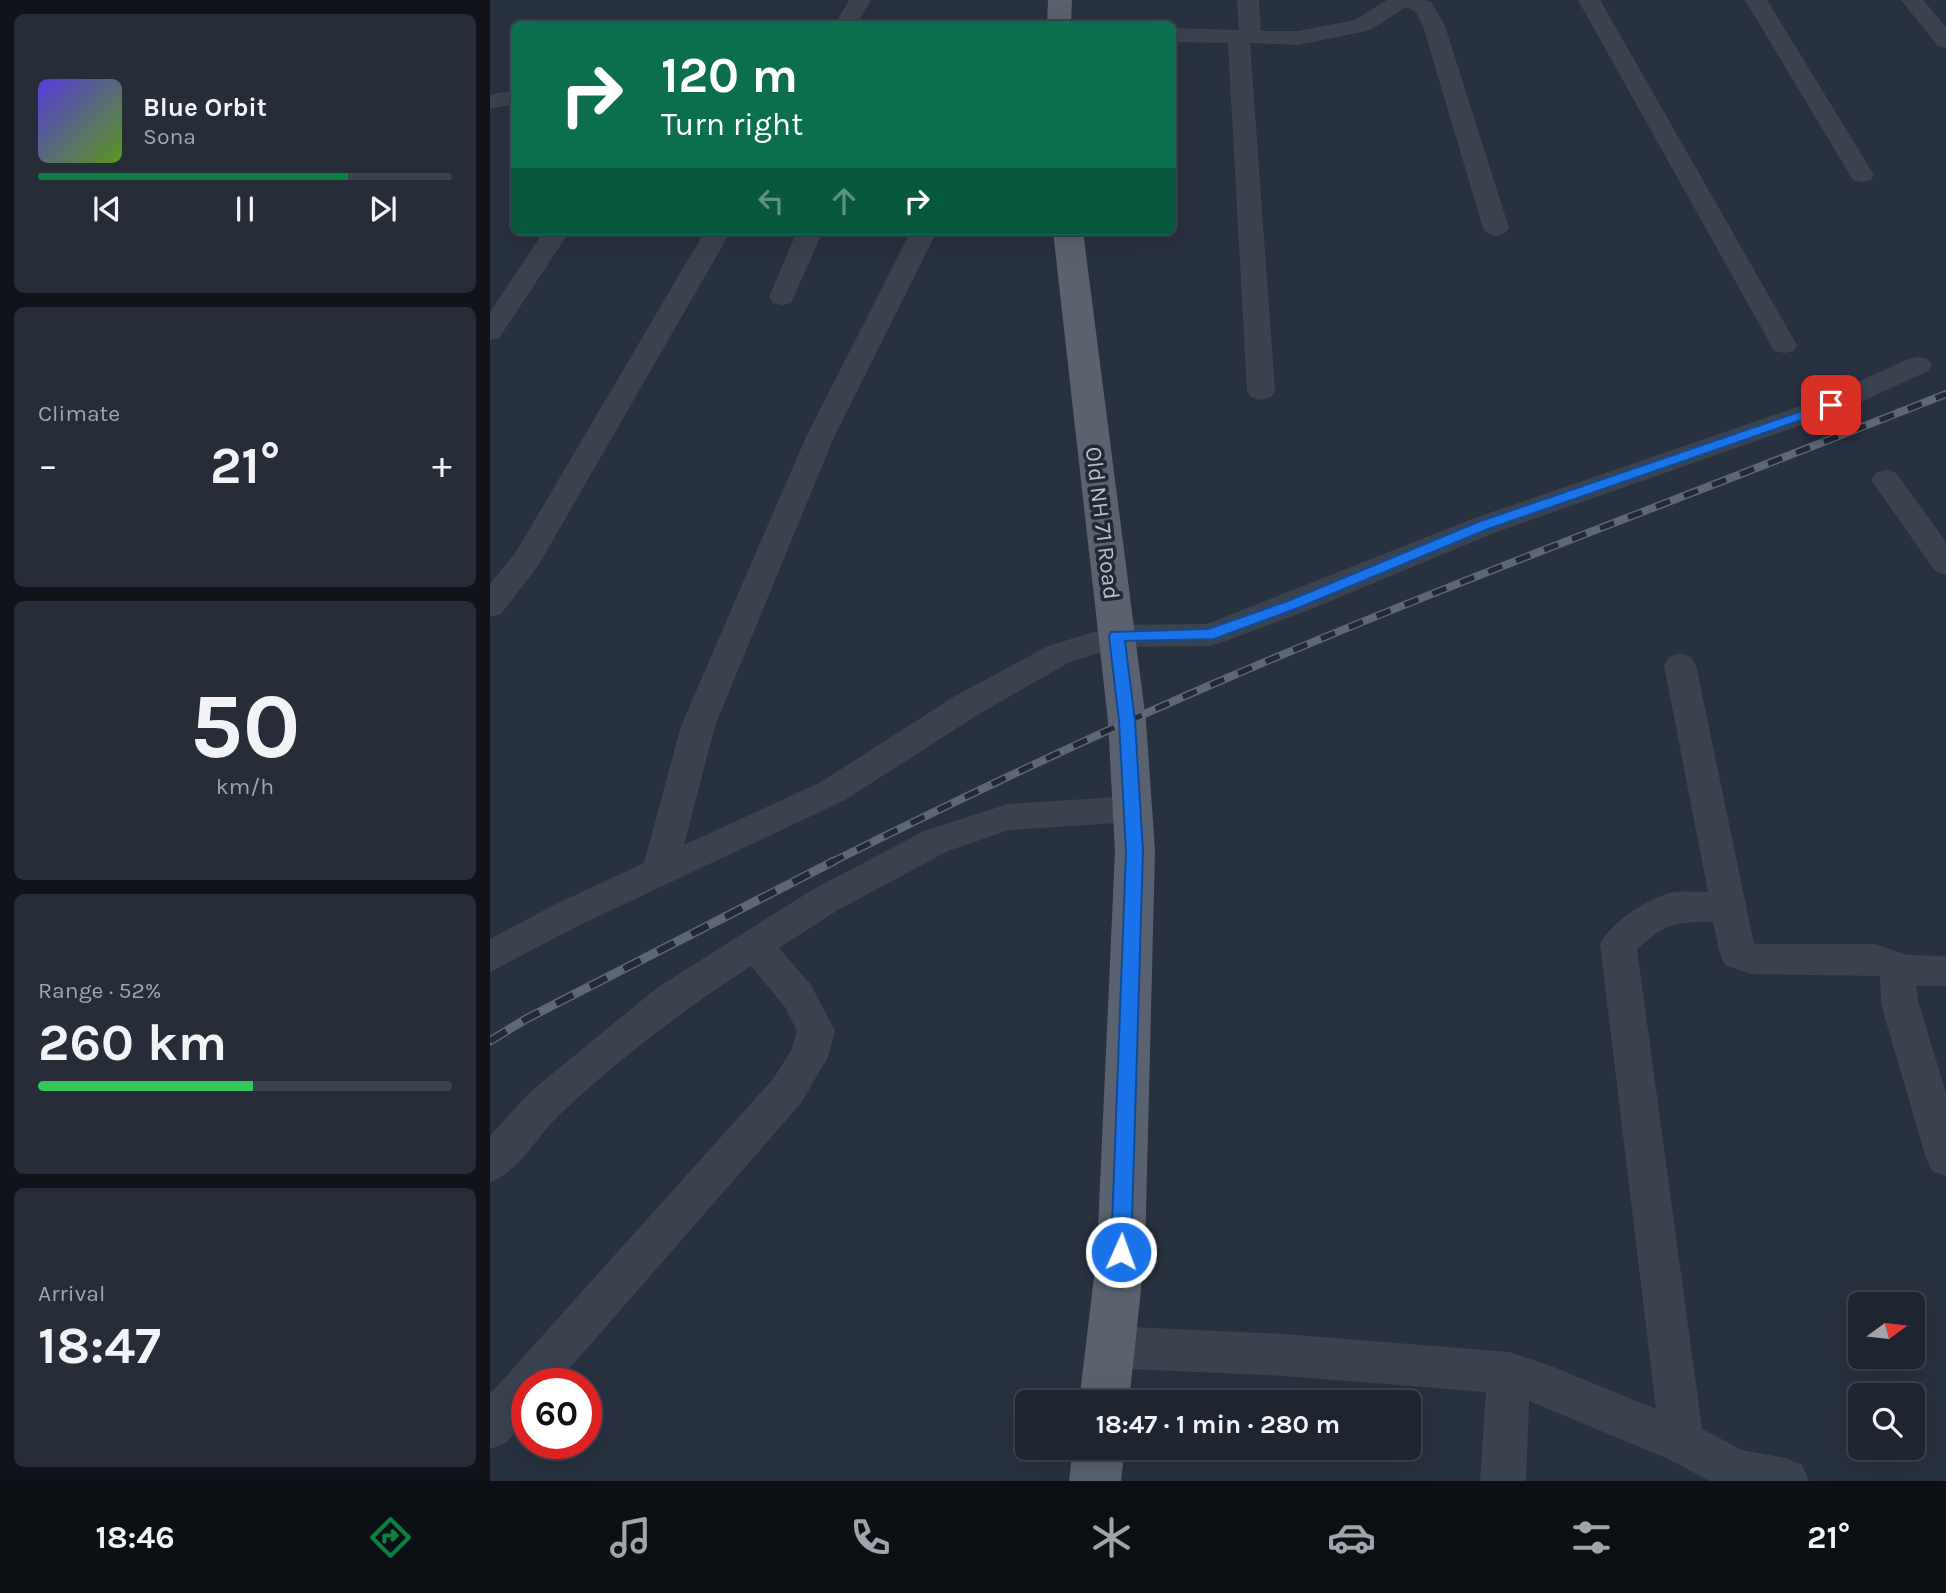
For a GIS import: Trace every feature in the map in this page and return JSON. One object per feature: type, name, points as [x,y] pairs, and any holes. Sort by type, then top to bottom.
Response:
[{"type":"main road","points":[[1059,21],[1060,0]]},
{"type":"main road","name":"Old NH 71 Road","points":[[1068,235],[1127,721],[1135,851],[1121,1252],[1105,1390]]},
{"type":"main road","points":[[1095,1481],[1097,1460]]},
{"type":"street","points":[[848,21],[860,0]]},
{"type":"street","points":[[1248,0],[1245,37],[1261,391]]},
{"type":"street","points":[[1176,36],[1298,38],[1362,25],[1402,0]]},
{"type":"street","points":[[1410,0],[1423,7],[1434,26],[1496,228]]},
{"type":"street","points":[[1589,0],[1784,345]]},
{"type":"street","points":[[1756,0],[1862,175]]},
{"type":"street","points":[[1912,0],[1946,41]]},
{"type":"street","points":[[490,102],[511,98]]},
{"type":"street","points":[[490,332],[554,235]]},
{"type":"street","points":[[490,606],[527,559],[716,235]]},
{"type":"street","points":[[782,297],[808,235]]},
{"type":"street","points":[[659,874],[698,726],[820,437],[922,235]]},
{"type":"street","points":[[490,957],[569,914],[833,791],[967,705],[1059,654],[1116,636],[1209,635],[1293,604],[1483,526],[1831,405],[1918,365]]},
{"type":"street","points":[[1886,480],[1946,564]]},
{"type":"street","points":[[1681,665],[1738,954],[1751,959],[1875,959],[1893,965],[1900,972],[1946,971]]},
{"type":"street","points":[[490,1164],[544,1104],[671,998],[825,900],[936,842],[1008,817],[1133,809]]},
{"type":"street","points":[[1682,1442],[1618,944],[1641,924],[1674,907],[1729,907]]},
{"type":"street","points":[[542,1368],[787,1091],[809,1057],[816,1031],[798,996],[754,944]]},
{"type":"street","points":[[1900,972],[1897,980],[1900,1004],[1946,1158]]},
{"type":"street","points":[[1110,1347],[1284,1355],[1509,1373],[1551,1387],[1682,1442],[1737,1471],[1786,1481]]},
{"type":"street","points":[[1503,1481],[1509,1373]]},
{"type":"street","points":[[490,1427],[511,1403]]},
{"type":"railway","points":[[832,862],[1027,768],[1227,678],[1496,569],[1946,394]]},
{"type":"railway","points":[[490,1041],[526,1019],[832,862]]},
{"type":"route","points":[[1121,1252],[1135,851],[1127,721],[1116,636],[1209,635],[1293,604],[1483,526],[1663,461],[1831,405]]}]
